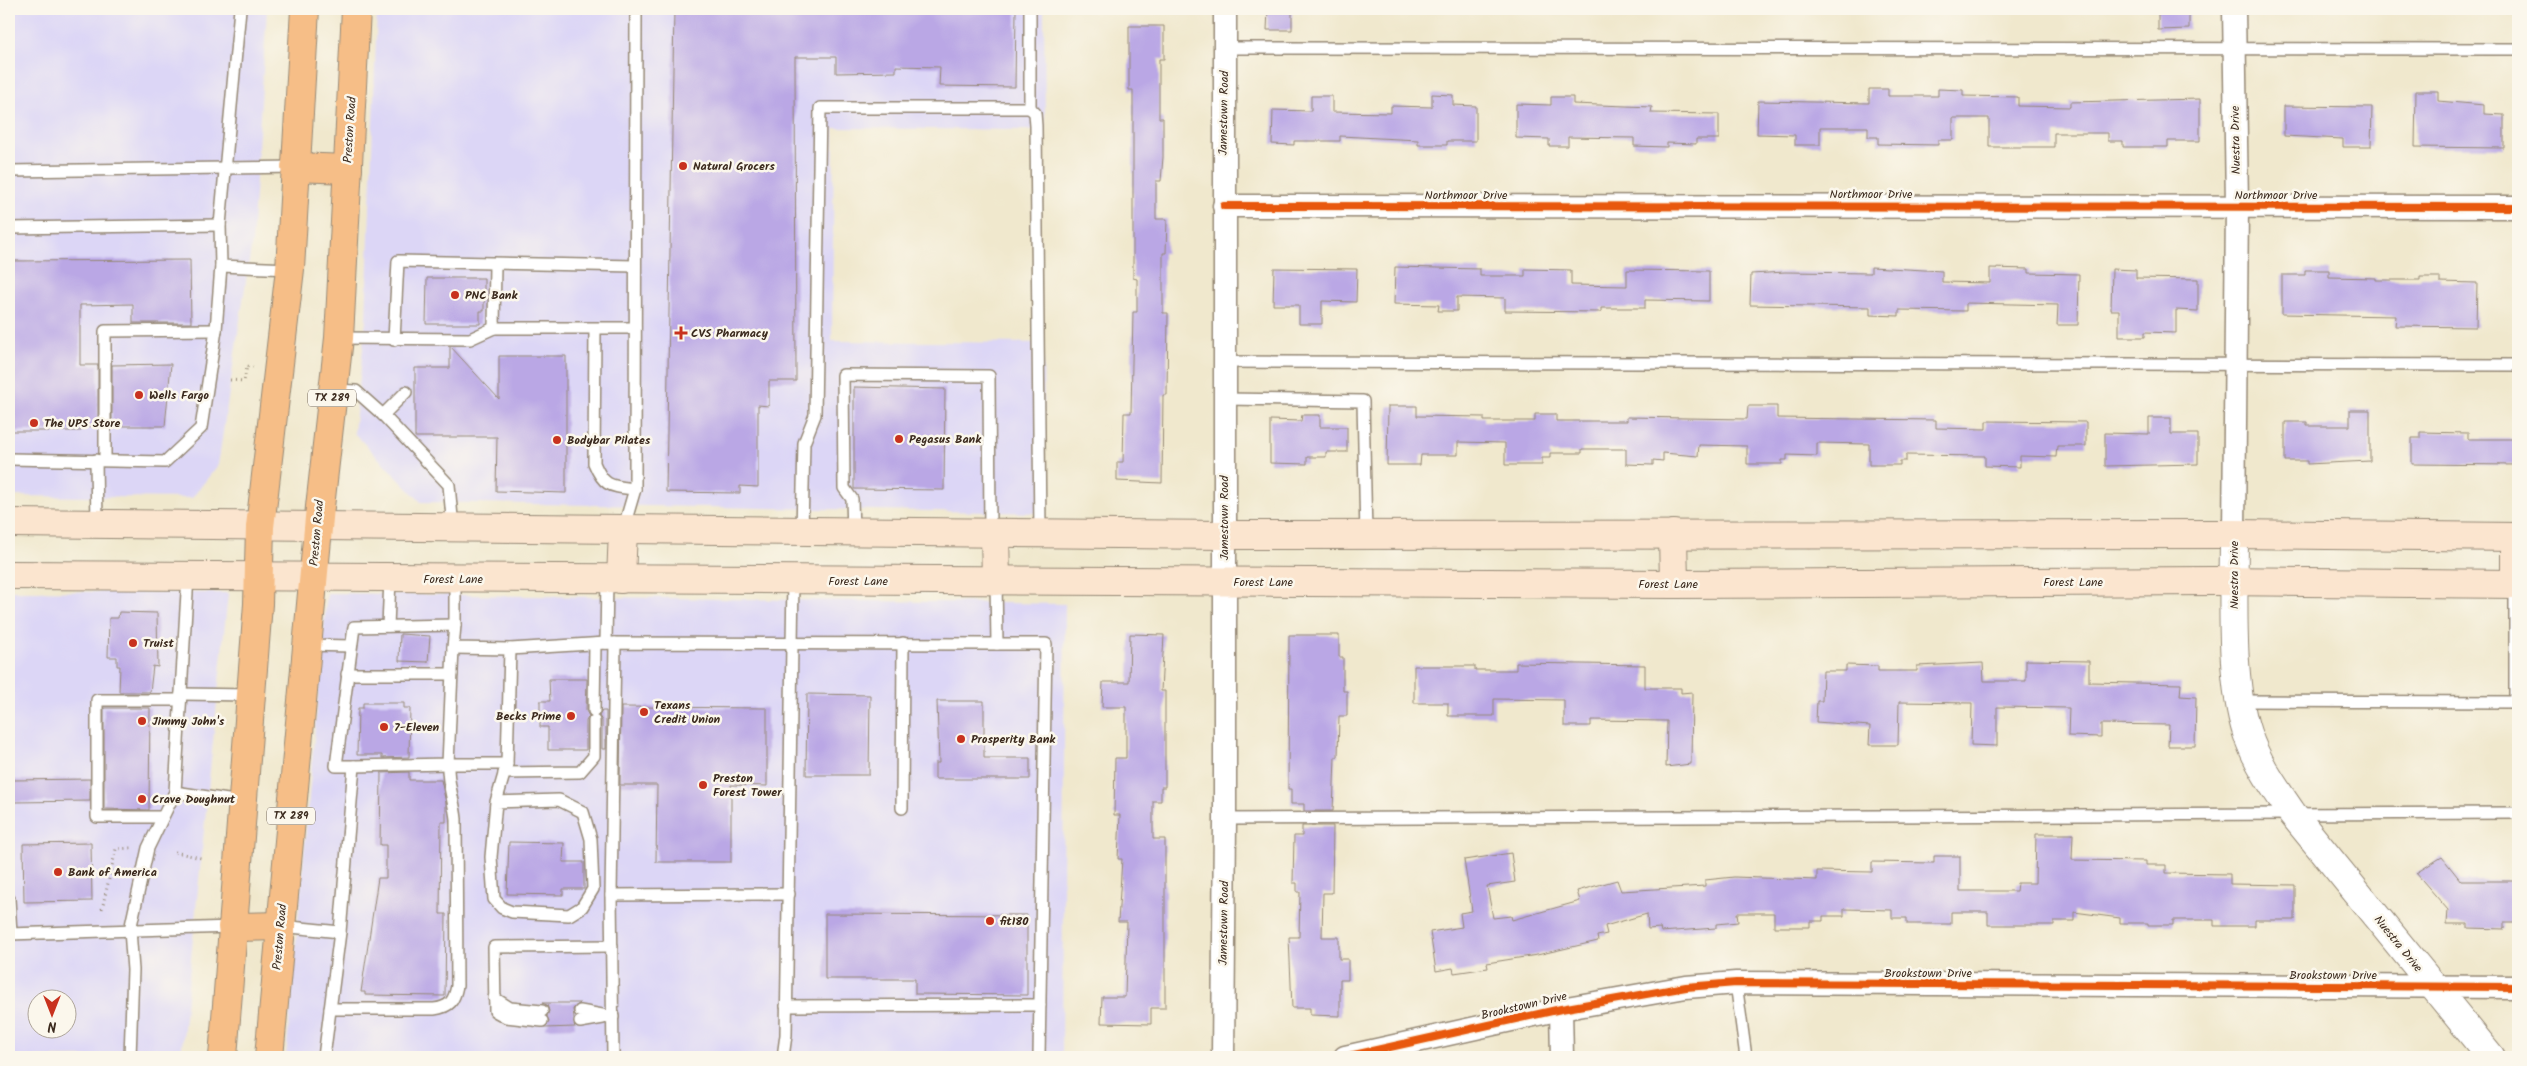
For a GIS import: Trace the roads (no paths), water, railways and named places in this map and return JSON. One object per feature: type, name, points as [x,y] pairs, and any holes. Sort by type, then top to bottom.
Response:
[{"type":"main road","points":[[223,1057],[259,576],[260,526],[290,269],[305,9]]},
{"type":"main road","name":"Preston Road","points":[[269,1057],[313,578],[339,338],[356,9]]},
{"type":"main road","points":[[295,167],[348,169]]},
{"type":"main road","points":[[9,523],[1224,535],[2234,534],[2517,538],[2517,584]]},
{"type":"main road","points":[[614,579],[623,530]]},
{"type":"main road","points":[[992,533],[996,581]]},
{"type":"main road","points":[[1673,534],[1674,584]]},
{"type":"main road","name":"Forest Lane","points":[[9,575],[259,576],[390,579],[1674,584],[2234,581],[2517,584]]},
{"type":"main road","points":[[232,927],[281,926]]},
{"type":"street","name":"Jamestown Road","points":[[1223,1057],[1225,819],[1225,9]]},
{"type":"street","name":"Nuestra Drive","points":[[2234,9],[2237,206],[2234,581],[2240,701],[2247,732],[2265,775],[2292,813],[2491,1057]]},
{"type":"street","name":"Northmoor Drive","points":[[1224,206],[2237,206],[2518,208]]},
{"type":"street","name":"Brookstown Drive","points":[[1345,1057],[1402,1052],[1561,1009],[1686,987],[1736,983],[2518,987]]},
{"type":"street","points":[[1561,1009],[1562,1057]]},
{"type":"lane","points":[[9,460],[165,462],[201,428],[216,330],[221,266],[220,225],[240,9]]},
{"type":"lane","points":[[623,530],[634,489],[636,9]]},
{"type":"lane","points":[[1030,9],[1030,108]]},
{"type":"lane","points":[[1225,48],[2518,49]]},
{"type":"lane","points":[[802,531],[804,443],[815,415],[820,108],[1030,108],[1035,113],[1036,126],[1040,533]]},
{"type":"lane","points":[[9,171],[295,167]]},
{"type":"lane","points":[[9,228],[220,225]]},
{"type":"lane","points":[[394,340],[398,261],[635,266]]},
{"type":"lane","points":[[494,328],[495,264]]},
{"type":"lane","points":[[221,266],[290,269]]},
{"type":"lane","points":[[339,338],[394,340],[470,339],[494,328],[635,328]]},
{"type":"lane","points":[[595,329],[594,463],[600,478],[612,486],[634,489]]},
{"type":"lane","points":[[97,524],[105,332],[216,330]]},
{"type":"lane","points":[[1224,362],[2518,365]]},
{"type":"lane","points":[[853,532],[852,498],[844,488],[843,375],[989,376],[992,533]]},
{"type":"lane","points":[[333,390],[356,391],[383,415],[449,486],[453,528]]},
{"type":"lane","points":[[383,415],[406,392]]},
{"type":"lane","points":[[1224,399],[1363,401],[1366,535]]},
{"type":"lane","points":[[130,1057],[133,970],[130,930],[148,848],[161,817],[175,792],[188,576]]},
{"type":"lane","points":[[330,1009],[434,1009],[446,1008],[454,999],[457,986],[456,819],[454,802],[447,781],[455,625],[455,578]]},
{"type":"lane","points":[[388,626],[390,579]]},
{"type":"lane","points":[[455,625],[354,627],[336,766],[448,764],[580,772],[594,756],[594,716],[614,579]]},
{"type":"lane","points":[[783,1057],[789,894],[793,580]]},
{"type":"lane","points":[[996,581],[997,644]]},
{"type":"lane","points":[[2240,701],[2517,702],[2517,584]]},
{"type":"lane","points":[[606,643],[613,1057]]},
{"type":"lane","points":[[453,648],[510,649],[606,643],[1046,644],[1039,1057]]},
{"type":"lane","points":[[902,808],[903,643]]},
{"type":"lane","points":[[307,645],[351,646]]},
{"type":"lane","points":[[496,802],[559,800],[583,812],[591,839],[593,889],[582,907],[569,915],[512,912],[502,908],[494,898],[491,857],[496,802],[505,768],[510,649]]},
{"type":"lane","points":[[347,674],[452,674]]},
{"type":"lane","points":[[161,817],[97,818],[97,700],[250,695]]},
{"type":"lane","points":[[324,1057],[340,932],[354,766]]},
{"type":"lane","points":[[175,792],[241,802]]},
{"type":"lane","points":[[1225,819],[2518,813]]},
{"type":"lane","points":[[611,895],[789,894]]},
{"type":"lane","points":[[9,899],[10,934],[232,927]]},
{"type":"lane","points":[[281,926],[340,932]]},
{"type":"lane","points":[[542,1016],[506,1017],[495,1011],[494,947],[612,946]]},
{"type":"lane","points":[[1736,983],[1746,1057]]},
{"type":"lane","points":[[786,1006],[1040,1005]]},
{"type":"lane","points":[[580,1016],[613,1017]]},
{"type":"place","name":"Natural Grocers","points":[[683,166]]},
{"type":"place","name":"PNC Bank","points":[[455,295]]},
{"type":"place","name":"CVS Pharmacy","points":[[681,333]]},
{"type":"place","name":"Wells Fargo","points":[[139,395]]},
{"type":"place","name":"The UPS Store","points":[[34,423]]},
{"type":"place","name":"Pegasus Bank","points":[[899,439]]},
{"type":"place","name":"Bodybar Pilates","points":[[557,440]]},
{"type":"place","name":"Truist","points":[[133,643]]},
{"type":"place","name":"Texans Credit Union","points":[[644,712]]},
{"type":"place","name":"Becks Prime","points":[[571,716]]},
{"type":"place","name":"Jimmy John's","points":[[142,721]]},
{"type":"place","name":"7-Eleven","points":[[384,727]]},
{"type":"place","name":"Prosperity Bank","points":[[961,739]]},
{"type":"place","name":"Preston Forest Tower","points":[[703,785]]},
{"type":"place","name":"Crave Doughnut","points":[[142,799]]},
{"type":"place","name":"Bank of America","points":[[58,872]]},
{"type":"place","name":"fit180","points":[[990,921]]}]
